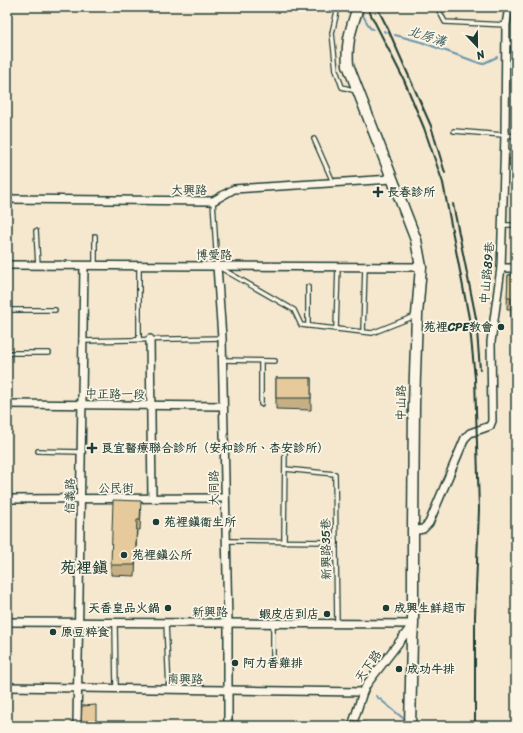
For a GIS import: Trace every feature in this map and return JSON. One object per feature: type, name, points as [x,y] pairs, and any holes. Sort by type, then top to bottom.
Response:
[{"type":"street","name":"中山路","points":[[358,7],[350,32],[347,50],[348,66],[392,178],[401,197],[416,240],[420,267],[414,404],[414,624],[412,640],[410,726]]},
{"type":"street","name":"中山路89巷","points":[[413,531],[423,529],[429,523],[465,438],[470,433],[490,426],[492,421],[490,342],[501,268],[505,135],[506,25],[509,7]]},
{"type":"street","name":"大興路","points":[[7,199],[213,201],[234,189],[392,178]]},
{"type":"street","name":"博愛路","points":[[7,265],[420,267]]},
{"type":"street","name":"信義路","points":[[77,726],[84,266]]},
{"type":"street","name":"大同路","points":[[217,266],[222,338],[228,623],[228,726]]},
{"type":"street","points":[[501,268],[516,268]]},
{"type":"street","points":[[150,339],[152,498]]},
{"type":"street","name":"中正路一段","points":[[7,404],[223,406]]},
{"type":"street","name":"公民街","points":[[7,499],[225,498]]},
{"type":"street","name":"新興路","points":[[7,622],[414,624]]},
{"type":"street","name":"天下路","points":[[352,726],[362,692],[414,624]]},
{"type":"street","name":"南興路","points":[[7,688],[362,692]]},
{"type":"lane","points":[[7,79],[8,7]]},
{"type":"lane","points":[[338,7],[332,33],[336,70],[342,87],[358,92]]},
{"type":"lane","points":[[436,7],[445,22],[506,25]]},
{"type":"lane","points":[[506,43],[516,44]]},
{"type":"lane","points":[[454,131],[516,136]]},
{"type":"lane","points":[[314,139],[333,182]]},
{"type":"lane","points":[[504,151],[516,154]]},
{"type":"lane","name":"大同路","points":[[213,201],[217,266]]},
{"type":"lane","points":[[502,224],[516,225]]},
{"type":"lane","points":[[36,231],[38,266]]},
{"type":"lane","points":[[95,236],[95,266]]},
{"type":"lane","points":[[139,266],[139,340]]},
{"type":"lane","points":[[217,266],[294,310],[301,325],[372,333],[417,315]]},
{"type":"lane","points":[[336,329],[338,266]]},
{"type":"lane","points":[[363,332],[365,267]]},
{"type":"lane","points":[[308,287],[308,326]]},
{"type":"lane","points":[[7,310],[55,310]]},
{"type":"lane","points":[[83,341],[222,338]]},
{"type":"lane","points":[[7,353],[49,353]]},
{"type":"lane","points":[[222,360],[275,361]]},
{"type":"lane","points":[[261,361],[261,404]]},
{"type":"lane","points":[[38,451],[81,452]]},
{"type":"lane","points":[[284,542],[285,451]]},
{"type":"lane","name":"新興路35巷","points":[[285,470],[335,474],[337,624]]},
{"type":"lane","points":[[226,541],[336,542]]},
{"type":"lane","points":[[115,623],[116,689]]},
{"type":"lane","points":[[166,623],[169,690]]},
{"type":"lane","points":[[273,623],[273,661]]},
{"type":"building","points":[[516,44],[516,59],[511,59],[514,55],[511,47]]},
{"type":"building","points":[[511,150],[514,156],[509,159],[509,151]]},
{"type":"building","points":[[508,275],[516,275],[516,320],[511,320],[511,298],[507,298]]},
{"type":"building","points":[[276,378],[311,378],[311,398],[276,398]]},
{"type":"building","points":[[113,500],[141,501],[140,520],[137,520],[135,565],[111,565]]},
{"type":"building","points":[[96,705],[96,726],[81,726],[82,706]]},
{"type":"building","points":[[352,720],[376,725],[376,726],[351,726]]},
{"type":"waterway","name":"北房溝","points":[[361,12],[370,28],[373,29]]},
{"type":"waterway","name":"北房溝","points":[[395,35],[421,42],[482,64],[497,57]]},
{"type":"waterway","points":[[376,696],[404,719]]},
{"type":"railway","points":[[367,7],[404,80],[424,128],[443,183],[469,318],[475,378],[479,509],[475,616],[475,726]]},
{"type":"railway","points":[[377,7],[431,126],[445,173]]},
{"type":"railway","points":[[453,204],[476,318],[480,370]]},
{"type":"place","name":"長春診所","points":[[378,192]]},
{"type":"place","name":"苑裡CPE教會","points":[[501,327]]},
{"type":"place","name":"良宜醫療聯合診所（安和診所、杏安診所）","points":[[92,448]]},
{"type":"place","name":"苑裡鎮衛生所","points":[[156,522]]},
{"type":"place","name":"苑裡鎮公所","points":[[124,555]]},
{"type":"place","name":"天香皇品火鍋","points":[[168,608]]},
{"type":"place","name":"成興生鮮超市","points":[[386,608]]},
{"type":"place","name":"蝦皮店到店","points":[[327,614]]},
{"type":"place","name":"原豆粹食","points":[[53,632]]},
{"type":"place","name":"阿力香雞排","points":[[235,663]]},
{"type":"place","name":"成功牛排","points":[[399,669]]},
{"type":"district","name":"苑裡鎮","points":[[84,567]]}]
